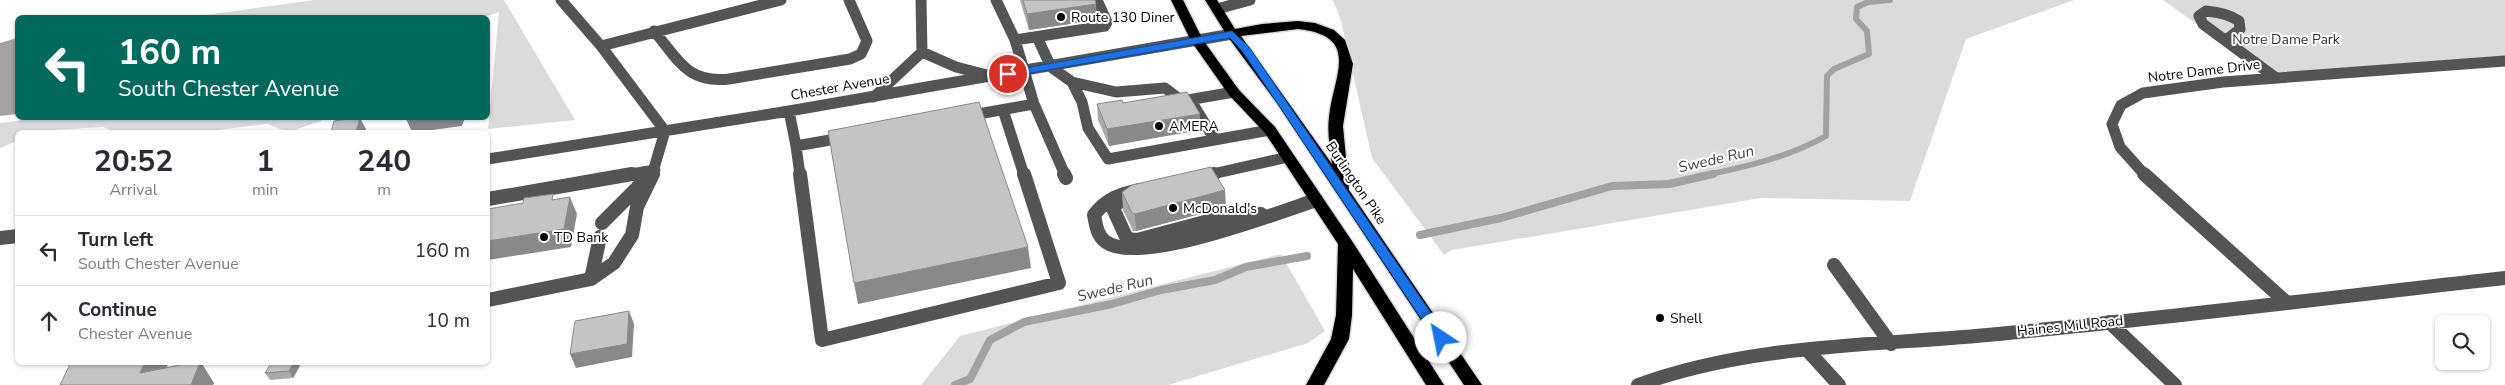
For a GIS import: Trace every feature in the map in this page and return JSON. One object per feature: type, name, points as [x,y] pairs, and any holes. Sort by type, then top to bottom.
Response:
[{"type":"highway","points":[[1177,0],[1197,41],[1221,71],[1234,92],[1270,130],[1346,244],[1435,385]]},
{"type":"highway","name":"Burlington Pike","points":[[1214,5],[1473,385]]},
{"type":"highway","points":[[1232,34],[1272,26],[1299,25],[1337,36],[1343,45],[1346,56],[1346,69],[1336,117],[1342,191]]},
{"type":"highway","points":[[1315,385],[1340,339],[1344,315],[1346,244]]},
{"type":"street","points":[[490,300],[591,279],[614,262],[632,235],[637,207],[655,170],[665,131],[601,46],[561,0]]},
{"type":"street","points":[[601,46],[654,30],[781,0]]},
{"type":"street","points":[[654,30],[691,72],[699,78],[711,80],[729,79],[850,59],[861,54],[867,41],[849,0]]},
{"type":"street","points":[[874,97],[922,52],[921,0]]},
{"type":"street","points":[[996,0],[1015,40],[1034,104],[1066,178]]},
{"type":"street","points":[[1015,40],[1105,26],[1107,22],[1097,0]]},
{"type":"street","points":[[1214,5],[1250,0]]},
{"type":"street","name":"Chester Avenue","points":[[490,159],[874,97],[1232,34]]},
{"type":"street","points":[[1037,37],[1051,67],[1072,82],[1116,92],[1165,88],[1182,101],[1234,92]]},
{"type":"street","points":[[2226,40],[2276,78]]},
{"type":"street","points":[[922,52],[956,67],[992,77]]},
{"type":"street","name":"Notre Dame Drive","points":[[2286,302],[2152,182],[2120,147],[2112,124],[2121,105],[2143,93],[2223,82],[2505,61]]},
{"type":"street","points":[[1072,82],[1082,102],[1088,128],[1108,159],[1270,130]]},
{"type":"street","points":[[1190,99],[1215,140]]},
{"type":"street","points":[[953,118],[1034,104]]},
{"type":"street","points":[[789,111],[796,146],[822,340],[1059,283],[1002,110]]},
{"type":"street","points":[[796,146],[865,134]]},
{"type":"street","points":[[1186,182],[1202,181],[1216,174],[1288,157]]},
{"type":"street","points":[[490,199],[655,170]]},
{"type":"street","points":[[602,223],[655,170]]},
{"type":"street","points":[[1278,213],[1231,215],[1137,240],[1127,239],[1112,206],[1121,200],[1150,190],[1114,195],[1102,203],[1094,215],[1097,233],[1102,240],[1121,249],[1152,249],[1278,213],[1316,200]]},
{"type":"street","points":[[0,238],[15,236]]},
{"type":"street","points":[[591,279],[600,237]]},
{"type":"street","points":[[1834,265],[1891,344]]},
{"type":"street","name":"Haines Mill Road","points":[[1638,385],[1667,372],[1739,356],[1891,344],[2286,302],[2501,282]]},
{"type":"street","points":[[2109,322],[2169,384]]},
{"type":"street","points":[[1808,350],[1839,385]]},
{"type":"green space","points":[[314,0],[504,0],[575,120],[488,129],[499,12],[490,15],[205,15]]},
{"type":"green space","points":[[1333,0],[2074,0],[1966,39],[1910,201],[1761,198],[1452,250],[1444,255],[1372,158],[1341,21]]},
{"type":"green space","name":"Notre Dame Park","points":[[2163,0],[2505,0],[2505,60],[2274,80]]},
{"type":"green space","points":[[25,120],[322,120],[294,130],[283,130],[267,124],[218,130],[110,130],[103,127],[15,130],[15,142],[0,148],[0,123]]},
{"type":"green space","points":[[1281,254],[1325,331],[1308,343],[1168,385],[921,385],[960,336]]},
{"type":"shaded area","points":[[15,39],[15,114],[0,116],[0,43]]},
{"type":"building","points":[[1023,0],[1095,0],[1096,4],[1027,14]]},
{"type":"building","points":[[1187,92],[1200,114],[1107,129],[1097,104],[1122,100],[1123,103]]},
{"type":"building","points":[[979,102],[1028,247],[854,283],[828,131]]},
{"type":"building","points":[[359,120],[357,130],[332,130],[334,121]]},
{"type":"building","points":[[1211,167],[1225,190],[1135,214],[1132,213],[1122,192],[1132,185]]},
{"type":"building","points":[[553,194],[552,200],[570,197],[564,229],[490,241],[490,209],[523,203],[524,198]]},
{"type":"building","points":[[629,311],[627,344],[570,354],[575,321]]},
{"type":"building","points":[[70,365],[144,365],[140,373],[180,365],[199,365],[191,385],[60,385]]},
{"type":"building","points":[[270,365],[292,365],[289,371],[265,373]]},
{"type":"waterway","name":"Swede Run","points":[[1707,175],[1783,155],[1826,136],[1827,76],[1834,69],[1869,54],[1867,31],[1856,19],[1857,7],[1868,2],[1890,0]]},
{"type":"waterway","name":"Swede Run","points":[[1420,235],[1501,218],[1612,186],[1669,184],[1713,174]]},
{"type":"waterway","name":"Swede Run","points":[[955,385],[970,379],[990,340],[1024,322],[1112,304],[1161,290],[1215,280],[1246,267],[1307,256]]},
{"type":"place","name":"Route 130 Diner","points":[[1061,17]]},
{"type":"place","name":"AMERA","points":[[1159,126]]},
{"type":"place","name":"McDonald's","points":[[1173,208]]},
{"type":"place","name":"TD Bank","points":[[544,237]]},
{"type":"place","name":"Shell","points":[[1660,318]]},
{"type":"route","points":[[1008,74],[1232,34],[1282,101],[1441,338]]}]
